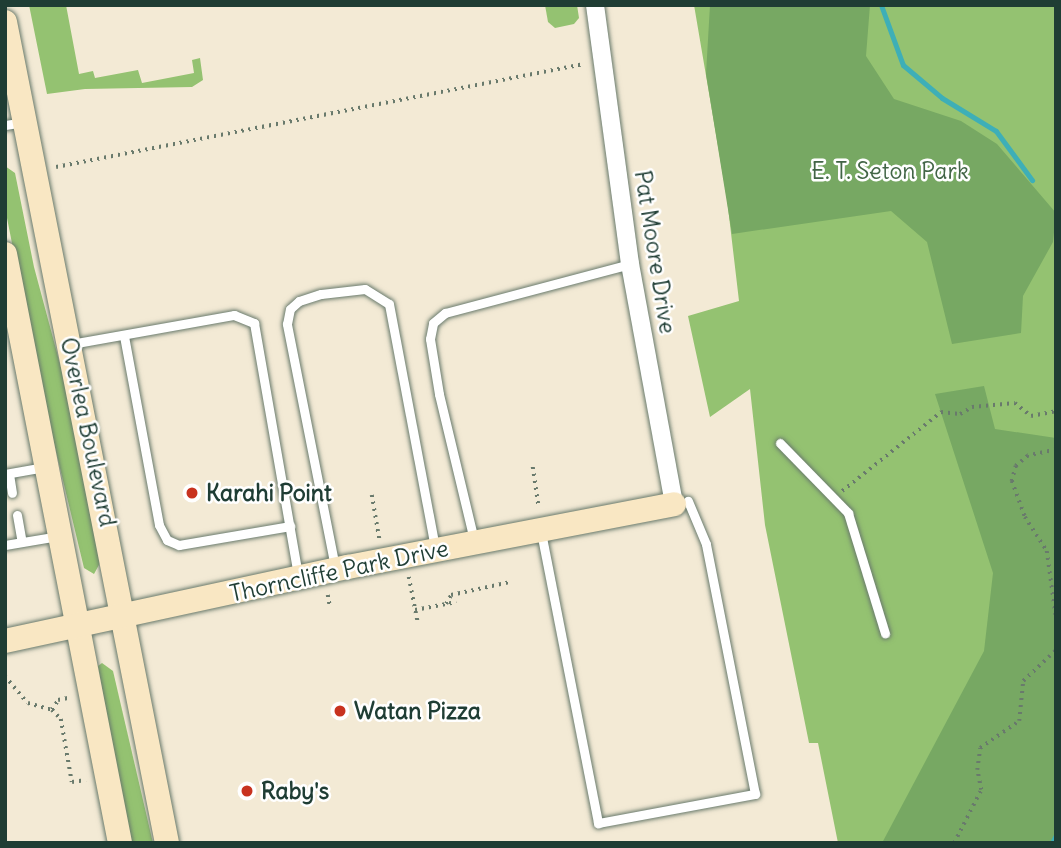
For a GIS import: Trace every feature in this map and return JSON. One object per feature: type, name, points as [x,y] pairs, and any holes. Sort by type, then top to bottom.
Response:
[{"type":"main road","name":"Overlea Boulevard","points":[[5,22],[16,124],[69,344],[166,843]]},
{"type":"main road","name":"Overlea Boulevard","points":[[5,254],[75,628],[120,843]]},
{"type":"main road","name":"Thorncliffe Park Drive","points":[[6,637],[75,628],[475,542],[540,520],[681,503]]},
{"type":"street","name":"Pat Moore Drive","points":[[595,5],[630,264],[681,503]]},
{"type":"lane","points":[[475,542],[439,394],[430,339],[433,323],[445,313],[630,264]]},
{"type":"lane","points":[[335,570],[287,324],[290,309],[321,294],[365,289],[389,303],[435,550]]},
{"type":"lane","points":[[69,344],[234,315],[254,323],[299,578]]},
{"type":"lane","points":[[124,336],[159,525],[167,540],[179,545],[290,526]]},
{"type":"lane","points":[[780,443],[848,513],[885,634]]},
{"type":"lane","points":[[12,493],[7,474],[46,467]]},
{"type":"lane","points":[[540,520],[598,824],[755,794],[706,544],[681,503]]},
{"type":"lane","points":[[17,515],[22,542]]},
{"type":"lane","points":[[5,545],[59,536]]},
{"type":"path","points":[[55,167],[590,62]]},
{"type":"path","points":[[831,496],[941,412],[960,414],[972,407],[1015,404],[1031,416],[1056,411]]},
{"type":"path","points":[[1056,450],[1028,456],[1016,466],[1012,481],[1025,517],[1047,551],[1056,617]]},
{"type":"path","points":[[533,467],[540,520]]},
{"type":"path","points":[[372,495],[384,560]]},
{"type":"path","points":[[409,578],[418,623]]},
{"type":"path","points":[[446,604],[451,595],[510,582]]},
{"type":"path","points":[[328,595],[330,606]]},
{"type":"path","points":[[415,610],[456,603]]},
{"type":"path","points":[[954,843],[981,790],[977,770],[980,748],[1019,721],[1023,681],[1056,650]]},
{"type":"path","points":[[5,676],[28,703],[52,710],[61,719],[72,782],[86,780]]},
{"type":"path","points":[[52,710],[58,701],[68,698]]},
{"type":"green space","points":[[29,5],[66,5],[79,74],[93,71],[95,78],[138,70],[142,83],[194,73],[192,60],[200,58],[203,80],[192,87],[85,89],[47,94]]},
{"type":"green space","points":[[545,5],[577,5],[579,18],[574,24],[555,28],[548,22]]},
{"type":"green space","name":"E. T. Seton Park","points":[[694,5],[1056,5],[1056,843],[838,843],[818,743],[809,743],[765,525],[750,389],[710,417],[688,316],[739,301],[727,199]]},
{"type":"green space","points":[[710,5],[870,5],[866,56],[894,99],[961,121],[997,144],[1056,213],[1053,242],[1023,296],[1021,333],[952,344],[927,242],[891,211],[732,234],[706,74]]},
{"type":"green space","points":[[5,166],[15,173],[34,267],[64,379],[100,563],[94,574],[84,568],[41,389],[5,208]]},
{"type":"green space","points":[[984,386],[995,429],[1056,438],[1056,843],[882,843],[984,651],[993,573],[935,394]]},
{"type":"green space","points":[[102,663],[113,671],[153,843],[129,843],[98,666]]},
{"type":"waterway","points":[[881,5],[903,65],[942,98],[996,131],[1032,180]]},
{"type":"waterway","points":[[1052,843],[1056,835]]},
{"type":"place","name":"Karahi Point","points":[[192,493]]},
{"type":"place","name":"Watan Pizza","points":[[340,711]]},
{"type":"place","name":"Raby's","points":[[247,791]]}]
